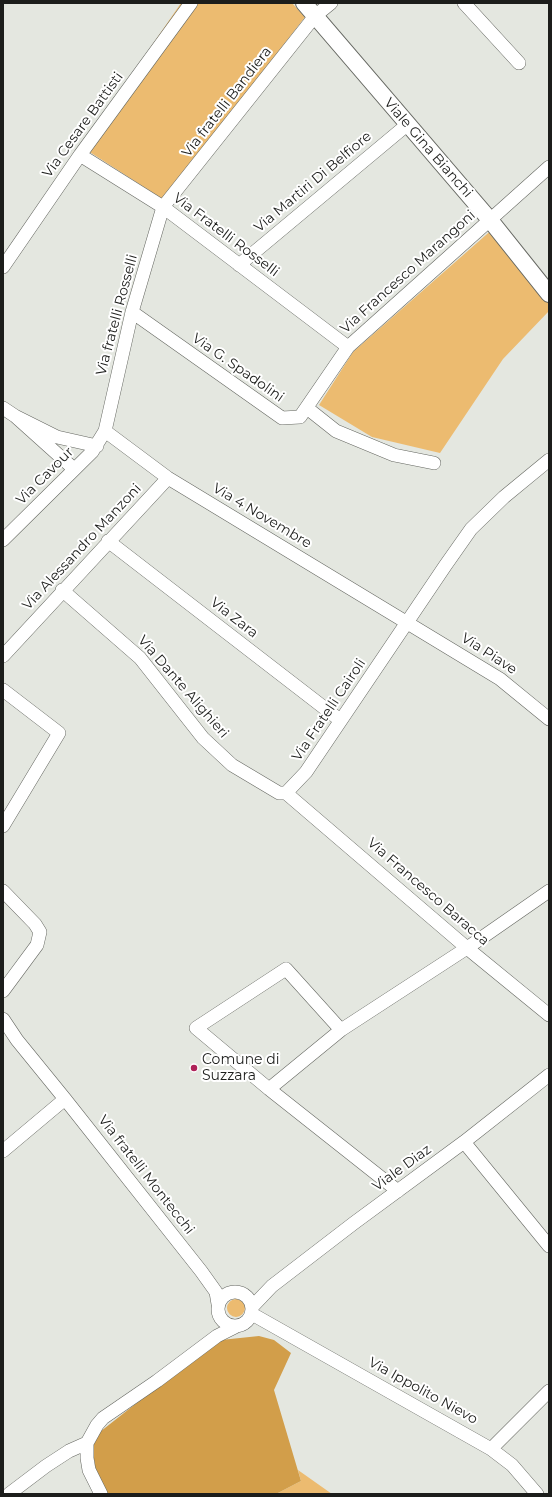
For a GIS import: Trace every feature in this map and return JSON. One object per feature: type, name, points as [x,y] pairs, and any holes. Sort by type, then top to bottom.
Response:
[{"type":"street","name":"Via Cesare Battisti","points":[[3,267],[80,155],[191,3]]},
{"type":"street","name":"Viale Gina Bianchi","points":[[304,3],[490,220],[549,294]]},
{"type":"street","name":"Via fratelli Bandiera","points":[[163,207],[315,16],[331,3]]},
{"type":"street","points":[[464,3],[519,63]]},
{"type":"street","name":"Via Martiri Di Belfiore","points":[[239,265],[408,124]]},
{"type":"street","name":"Via Fratelli Rosselli","points":[[80,155],[163,207],[348,347]]},
{"type":"street","name":"Via Francesco Marangoni","points":[[348,347],[549,167]]},
{"type":"street","name":"Via fratelli Rosselli","points":[[105,432],[132,312],[163,207]]},
{"type":"street","name":"Via G. Spadolini","points":[[132,312],[282,418],[300,417],[348,347]]},
{"type":"street","points":[[3,408],[15,416],[57,437],[97,446]]},
{"type":"street","points":[[307,408],[336,430],[394,455],[434,463]]},
{"type":"street","points":[[15,416],[74,469]]},
{"type":"street","name":"Via Cavour","points":[[3,540],[97,446],[105,432]]},
{"type":"street","name":"Via 4 Novembre","points":[[105,432],[168,478],[407,622]]},
{"type":"street","name":"Via Fratelli Cairoli","points":[[286,793],[306,772],[471,529],[504,497],[549,460]]},
{"type":"street","name":"Via Alessandro Manzoni","points":[[3,656],[62,590],[168,478]]},
{"type":"street","name":"Via Zara","points":[[108,541],[340,720]]},
{"type":"street","name":"Via Dante Alighieri","points":[[62,590],[140,658],[209,744],[232,765],[279,793],[286,793]]},
{"type":"street","name":"Via Piave","points":[[407,622],[500,679],[549,719]]},
{"type":"street","points":[[3,690],[59,733],[3,826]]},
{"type":"street","name":"Via Francesco Baracca","points":[[286,793],[467,948],[549,1015]]},
{"type":"street","points":[[3,891],[35,924],[40,932],[37,946],[3,991]]},
{"type":"street","points":[[269,1088],[341,1030],[467,948],[549,891]]},
{"type":"street","points":[[341,1030],[286,969],[196,1028],[398,1191]]},
{"type":"street","name":"Via fratelli Montecchi","points":[[3,1019],[17,1040],[66,1099],[201,1271]]},
{"type":"street","name":"Viale Diaz","points":[[272,1286],[464,1142],[549,1075]]},
{"type":"street","points":[[3,1151],[66,1099]]},
{"type":"street","points":[[464,1142],[549,1246]]},
{"type":"street","points":[[201,1271],[219,1287],[247,1297],[252,1310]]},
{"type":"street","points":[[201,1271],[216,1292],[218,1308],[224,1323],[238,1326],[282,1330]]},
{"type":"street","points":[[197,1350],[214,1333],[218,1308],[225,1295],[234,1292],[252,1293],[272,1286]]},
{"type":"street","points":[[101,1494],[89,1470],[86,1458],[88,1442],[97,1425],[103,1418],[157,1381],[217,1336],[238,1326],[250,1318],[252,1310],[272,1286]]},
{"type":"street","name":"Via Ippolito Nievo","points":[[252,1310],[282,1330],[491,1449],[512,1465],[537,1494]]},
{"type":"street","points":[[491,1449],[549,1391]]},
{"type":"street","points":[[9,1494],[46,1466],[69,1451],[88,1442]]},
{"type":"shaded area","points":[[181,3],[292,3],[305,17],[164,200],[82,147]]},
{"type":"shaded area","points":[[495,227],[549,296],[549,311],[503,359],[440,453],[372,437],[319,405],[353,352]]},
{"type":"shaded area","points":[[232,1299],[240,1299],[245,1304],[243,1315],[240,1317],[232,1317],[227,1312],[227,1304]]},
{"type":"shaded area","points":[[259,1336],[274,1340],[291,1353],[274,1390],[301,1481],[276,1494],[105,1494],[97,1479],[91,1439],[200,1353],[221,1340]]},
{"type":"shaded area","points":[[298,1470],[332,1494],[276,1494],[301,1481]]},
{"type":"place","name":"Comune di Suzzara","points":[[194,1068]]}]
